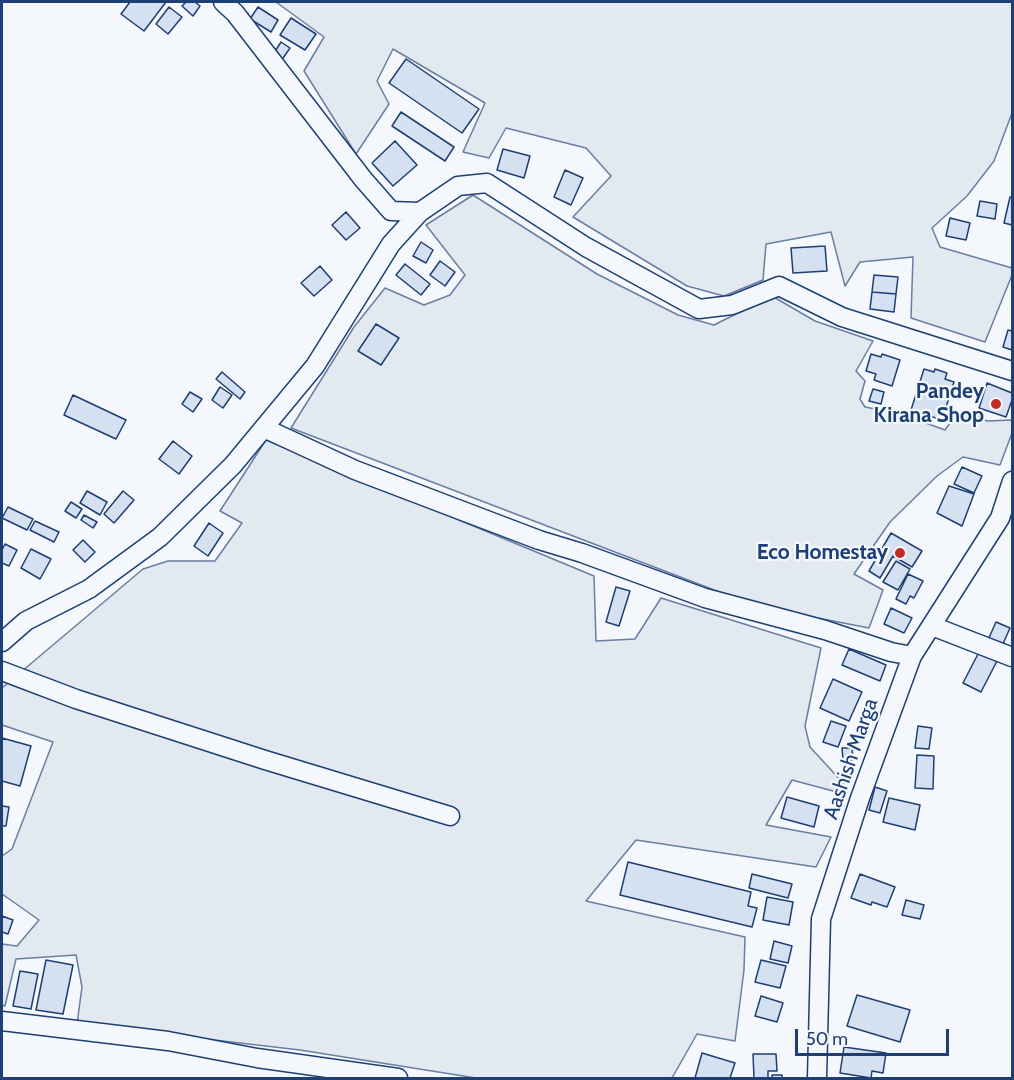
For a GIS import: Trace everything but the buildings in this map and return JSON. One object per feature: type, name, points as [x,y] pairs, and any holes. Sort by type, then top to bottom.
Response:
[{"type":"street","points":[[223,2],[235,13],[363,179],[391,210],[420,212]]},
{"type":"street","points":[[2,642],[26,621],[89,589],[160,537],[234,465],[315,366],[391,244],[420,212],[458,186],[486,183],[586,247],[699,309],[732,305],[779,286],[842,317],[1012,372]]},
{"type":"street","points":[[264,428],[355,470],[539,540],[582,553],[705,598],[825,630],[891,652],[912,656]]},
{"type":"street","name":"Aashish Marga","points":[[818,1078],[821,919],[912,656],[1000,518],[1012,481]]},
{"type":"street","points":[[932,626],[1012,657]]},
{"type":"street","points":[[2,671],[76,699],[264,760],[450,816]]},
{"type":"street","points":[[2,1021],[168,1041],[257,1058],[398,1078]]},
{"type":"shaded area","points":[[276,2],[1012,2],[1012,113],[994,161],[967,196],[932,228],[940,247],[1012,268],[1012,275],[985,342],[911,318],[913,257],[860,262],[845,286],[831,232],[766,244],[763,280],[724,296],[687,286],[573,217],[611,176],[586,148],[506,128],[489,158],[463,152],[485,103],[393,49],[377,81],[389,104],[356,154],[304,71],[324,37]]},
{"type":"shaded area","points":[[473,195],[597,274],[678,315],[714,325],[772,296],[815,321],[873,341],[856,371],[865,381],[860,399],[865,407],[901,414],[945,430],[955,416],[970,412],[987,421],[1012,420],[1012,433],[1000,465],[963,457],[937,476],[890,522],[854,574],[883,590],[869,628],[756,606],[291,428],[354,327],[385,288],[424,305],[450,295],[465,275],[426,225]]},
{"type":"shaded area","points":[[266,440],[594,576],[596,641],[635,639],[661,598],[821,648],[805,726],[810,747],[844,784],[833,791],[792,780],[766,825],[831,837],[816,867],[636,840],[586,901],[745,937],[744,970],[735,1041],[697,1034],[672,1078],[476,1078],[300,1050],[77,1024],[82,987],[76,955],[16,959],[5,1006],[2,1005],[2,944],[17,946],[39,920],[2,894],[2,856],[12,849],[53,742],[2,725],[2,688],[143,569],[168,561],[215,561],[242,523],[220,511]]},
{"type":"place","name":"Pandey Kirana Shop","points":[[996,404]]},
{"type":"place","name":"Eco Homestay","points":[[900,553]]}]
